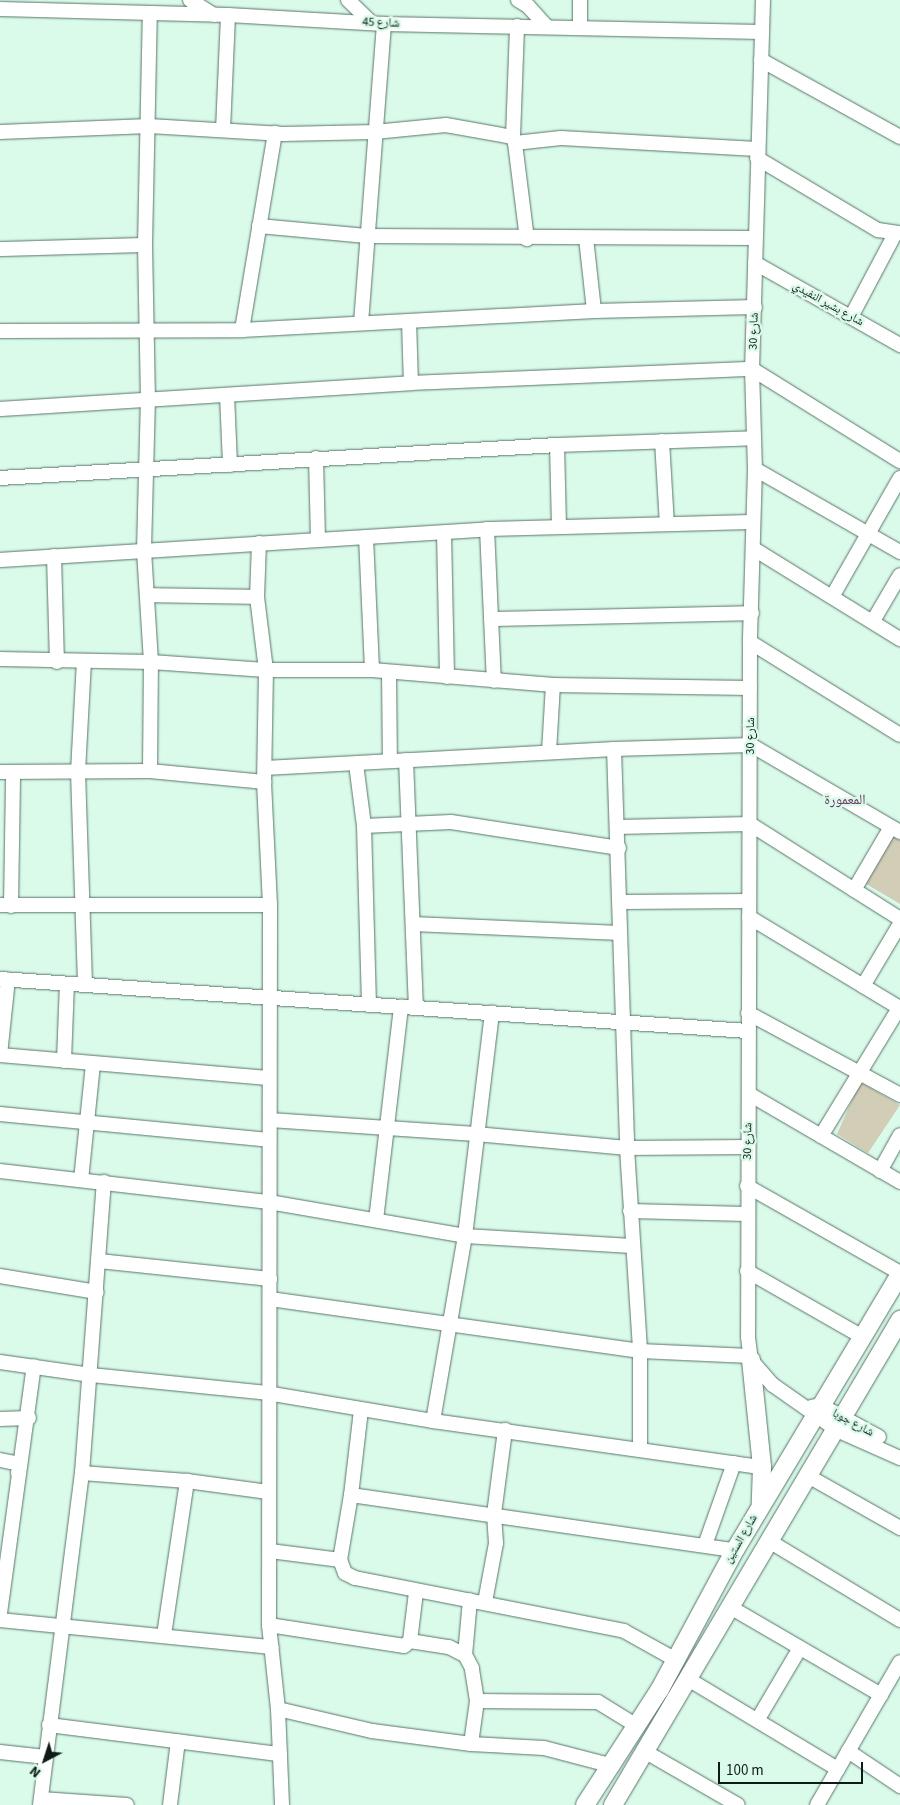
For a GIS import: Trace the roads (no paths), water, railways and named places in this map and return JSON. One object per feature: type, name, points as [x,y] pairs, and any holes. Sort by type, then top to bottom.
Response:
[{"type":"main road","name":"شارع الستين","points":[[585,1805],[613,1766],[676,1660],[734,1550],[813,1410],[900,1274]]},
{"type":"main road","name":"شارع الستين","points":[[613,1805],[730,1606],[898,1329]]},
{"type":"main road","points":[[750,1358],[762,1467],[761,1504]]},
{"type":"street","points":[[0,8],[3,0]]},
{"type":"street","points":[[190,0],[221,15],[223,130]]},
{"type":"street","points":[[348,0],[378,24],[375,132],[362,324]]},
{"type":"street","points":[[518,0],[528,6],[546,27]]},
{"type":"street","points":[[580,0],[580,26]]},
{"type":"street","name":"شارع 30","points":[[750,1358],[746,1271],[746,1214],[749,1094],[750,642],[754,548],[752,369],[763,0]]},
{"type":"street","name":"شارع 45","points":[[0,8],[221,15],[378,24],[580,26],[620,30],[761,32]]},
{"type":"street","points":[[150,14],[145,246],[148,467],[144,550],[151,662],[150,771]]},
{"type":"street","points":[[517,26],[514,140],[527,239]]},
{"type":"street","points":[[761,60],[900,137]]},
{"type":"street","points":[[0,132],[149,126],[275,133],[375,132],[446,125],[514,140],[561,138],[757,154],[878,230],[897,234],[850,317]]},
{"type":"street","points":[[242,330],[275,133]]},
{"type":"street","points":[[259,226],[368,236],[527,239],[755,238]]},
{"type":"street","points":[[586,238],[594,311]]},
{"type":"street","points":[[0,249],[145,246]]},
{"type":"street","name":"شارع بشير النفيدي","points":[[755,263],[900,345]]},
{"type":"street","points":[[0,331],[145,332],[242,330],[594,311],[755,307]]},
{"type":"street","points":[[410,321],[411,384]]},
{"type":"street","points":[[0,409],[411,384],[752,369],[900,461]]},
{"type":"street","points":[[227,395],[230,465]]},
{"type":"street","points":[[0,478],[148,467],[230,465],[316,458],[557,445],[754,438]]},
{"type":"street","points":[[662,441],[667,524]]},
{"type":"street","points":[[557,445],[559,526]]},
{"type":"street","points":[[316,458],[318,539]]},
{"type":"street","points":[[754,469],[900,552]]},
{"type":"street","points":[[832,597],[900,478]]},
{"type":"street","points":[[0,560],[487,529],[753,522]]},
{"type":"street","points":[[487,529],[494,681]]},
{"type":"street","points":[[444,533],[447,677]]},
{"type":"street","points":[[366,537],[372,670]]},
{"type":"street","points":[[259,543],[257,596],[266,670],[264,775],[270,905],[271,997],[268,1078],[270,1120],[270,1300],[267,1393],[270,1551],[269,1625],[278,1709],[282,1805]]},
{"type":"street","points":[[754,548],[900,639]]},
{"type":"street","points":[[54,556],[57,662]]},
{"type":"street","points":[[873,621],[900,575]]},
{"type":"street","points":[[147,595],[257,596]]},
{"type":"street","points":[[490,618],[752,613]]},
{"type":"street","points":[[750,642],[900,736]]},
{"type":"street","points":[[0,659],[57,662],[151,662],[266,670],[372,670],[552,686],[750,688]]},
{"type":"street","points":[[84,661],[78,772],[85,985]]},
{"type":"street","points":[[389,672],[390,761]]},
{"type":"street","points":[[549,752],[552,686]]},
{"type":"street","points":[[270,905],[5,906],[6,772],[150,771],[264,775],[406,760],[614,749],[751,745],[896,829],[854,890]]},
{"type":"street","points":[[614,749],[621,902],[619,933],[627,1148],[640,1351],[640,1448]]},
{"type":"street","points":[[406,760],[407,824],[414,924],[416,1006]]},
{"type":"street","points":[[356,764],[364,826],[368,1003]]},
{"type":"street","points":[[364,826],[451,822],[619,848]]},
{"type":"street","points":[[617,827],[750,824],[900,919]]},
{"type":"street","points":[[621,902],[749,901]]},
{"type":"street","points":[[749,917],[899,1008],[821,1136]]},
{"type":"street","points":[[414,924],[619,933]]},
{"type":"street","points":[[863,986],[900,924]]},
{"type":"street","points":[[268,1078],[0,1055],[4,979],[416,1006],[623,1024],[748,1031]]},
{"type":"street","points":[[64,1061],[67,984]]},
{"type":"street","points":[[376,1220],[401,1006]]},
{"type":"street","points":[[433,1421],[465,1236],[492,1013]]},
{"type":"street","points":[[748,1013],[900,1095]]},
{"type":"street","points":[[81,1180],[93,1064]]},
{"type":"street","points":[[749,1094],[900,1182]]},
{"type":"street","points":[[0,1114],[269,1140]]},
{"type":"street","points":[[270,1120],[476,1134],[627,1148],[748,1147]]},
{"type":"street","points":[[880,1171],[900,1135]]},
{"type":"street","points":[[0,1171],[269,1202],[465,1236],[632,1246]]},
{"type":"street","points":[[104,1182],[91,1375],[82,1473],[40,1802],[127,1805]]},
{"type":"street","points":[[747,1186],[900,1274]]},
{"type":"street","points":[[630,1211],[746,1214]]},
{"type":"street","points":[[99,1261],[270,1280]]},
{"type":"street","points":[[746,1271],[861,1336]]},
{"type":"street","points":[[0,1276],[97,1292]]},
{"type":"street","points":[[270,1300],[640,1351],[750,1358],[773,1385],[840,1424]]},
{"type":"street","points":[[0,1362],[91,1375],[267,1393],[433,1421],[640,1448],[762,1467]]},
{"type":"street","points":[[0,1611],[34,1366]]},
{"type":"street","points":[[361,1410],[351,1495],[340,1560],[345,1573],[355,1578],[416,1592],[486,1602],[624,1631],[676,1660]]},
{"type":"street","points":[[0,1418],[28,1418]]},
{"type":"street","name":"شارع جوبا","points":[[840,1424],[900,1449]]},
{"type":"street","name":"شارع جوبا","points":[[840,1424],[900,1458]]},
{"type":"street","points":[[486,1602],[496,1543],[494,1514],[505,1430]]},
{"type":"street","points":[[0,1460],[20,1464]]},
{"type":"street","points":[[705,1545],[734,1463]]},
{"type":"street","points":[[82,1473],[188,1481],[268,1492]]},
{"type":"street","points":[[808,1476],[900,1528]]},
{"type":"street","points":[[164,1635],[188,1481]]},
{"type":"street","points":[[351,1495],[494,1514],[734,1550]]},
{"type":"street","points":[[769,1541],[900,1620]]},
{"type":"street","points":[[270,1551],[340,1560]]},
{"type":"street","points":[[410,1642],[416,1592]]},
{"type":"street","points":[[470,1600],[465,1655],[472,1668],[478,1701],[471,1744]]},
{"type":"street","points":[[730,1606],[881,1695]]},
{"type":"street","points":[[0,1620],[164,1635],[272,1648]]},
{"type":"street","points":[[269,1625],[404,1646],[410,1642],[448,1647],[465,1655]]},
{"type":"street","points":[[758,1719],[800,1648]]},
{"type":"street","points":[[816,1805],[900,1662]]},
{"type":"street","points":[[688,1680],[758,1719],[838,1769]]},
{"type":"street","points":[[478,1701],[598,1702],[637,1726]]},
{"type":"street","points":[[278,1709],[372,1731],[471,1744],[544,1748],[613,1766]]},
{"type":"street","points":[[49,1725],[280,1754]]},
{"type":"street","points":[[170,1805],[178,1741]]},
{"type":"street","points":[[848,1750],[900,1786]]},
{"type":"street","points":[[644,1751],[738,1805]]},
{"type":"street","points":[[0,1752],[46,1757]]},
{"type":"district","name":"المعمورة","points":[[845,800]]}]
